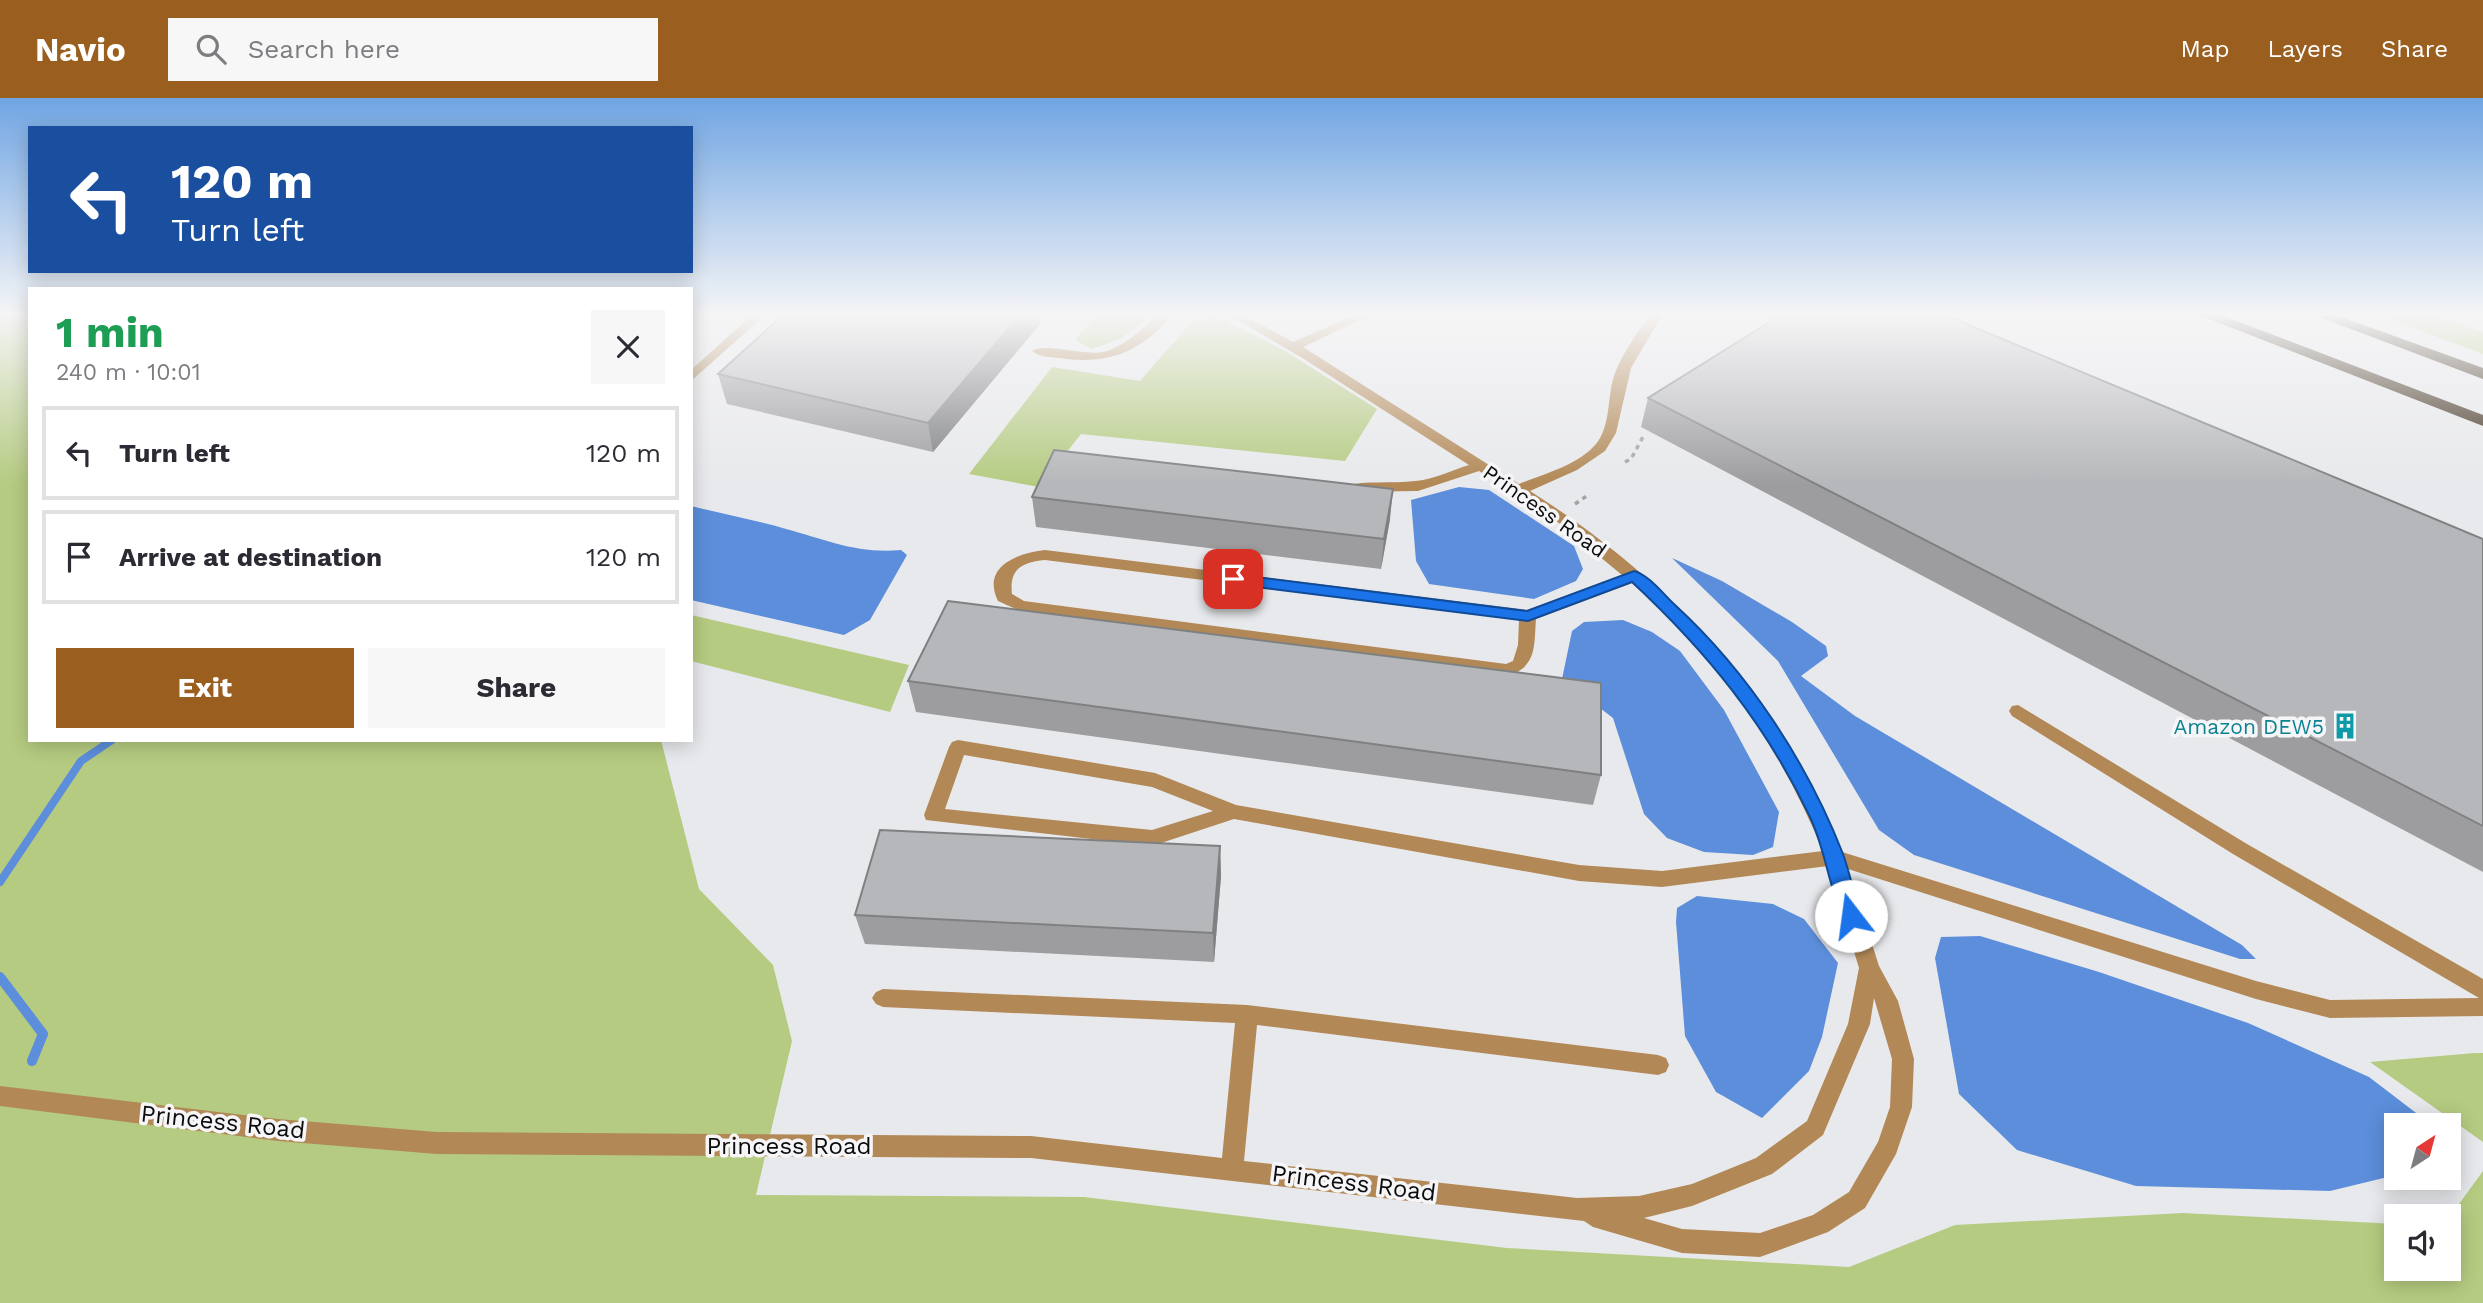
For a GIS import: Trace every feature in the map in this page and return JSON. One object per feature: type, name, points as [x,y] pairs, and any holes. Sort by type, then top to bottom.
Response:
[{"type":"highway","points":[[2353,371],[2483,421]]},
{"type":"street","name":"Princess Road","points":[[1331,371],[1570,525],[1634,576],[1690,628],[1730,673],[1793,768],[1817,814],[1835,858],[1869,968],[1886,1001],[1903,1059],[1901,1107],[1888,1146],[1857,1199],[1820,1224],[1760,1245],[1682,1241],[1577,1210]]},
{"type":"street","points":[[1518,490],[1578,463],[1602,446],[1609,432],[1623,371]]},
{"type":"street","points":[[1333,488],[1418,486],[1481,466]]},
{"type":"street","points":[[1528,616],[1526,645],[1520,665],[1507,670],[1020,606],[1004,597],[1001,580],[1007,567],[1026,556],[1045,555],[1528,616],[1634,576]]},
{"type":"street","points":[[2018,711],[2239,849],[2483,990]]},
{"type":"street","points":[[1234,812],[1152,838],[933,815],[958,747],[1155,780],[1234,812],[1578,873],[1662,879],[1835,858],[2232,982],[2330,1009],[2483,1007]]},
{"type":"street","name":"Princess Road","points":[[0,1096],[278,1130],[437,1143],[1031,1147],[1577,1210],[1639,1208],[1692,1195],[1764,1166],[1815,1128],[1859,1024],[1869,968]]},
{"type":"street","points":[[883,998],[1247,1014],[1658,1065]]},
{"type":"street","points":[[1232,1170],[1247,1014]]},
{"type":"path","points":[[1625,462],[1630,459],[1644,435]]},
{"type":"path","points":[[1575,504],[1588,495]]},
{"type":"green space","points":[[0,371],[28,371],[28,742],[662,742],[699,889],[773,965],[792,1041],[756,1195],[1084,1197],[1507,1248],[1849,1267],[1955,1225],[2183,1213],[2384,1223],[2384,1281],[2461,1281],[2459,1204],[2483,1171],[2483,1303],[0,1303]]},
{"type":"green space","points":[[1049,371],[1079,371],[1140,381],[1149,371],[1317,371],[1377,409],[1345,461],[1081,434],[1039,487],[969,474]]},
{"type":"green space","points":[[693,615],[909,665],[890,712],[693,662]]},
{"type":"green space","points":[[2483,1053],[2483,1142],[2461,1126],[2461,1113],[2442,1113],[2370,1062]]},
{"type":"water","points":[[1459,487],[1489,490],[1574,546],[1583,569],[1576,581],[1534,599],[1429,584],[1416,561],[1411,500]]},
{"type":"water","points":[[693,506],[842,545],[870,550],[901,550],[907,555],[870,620],[844,635],[693,600]]},
{"type":"water","points":[[1672,558],[1722,581],[1792,622],[1826,646],[1828,656],[1801,676],[1855,716],[2242,945],[2256,959],[2240,959],[1914,855],[1879,830],[1778,661]]},
{"type":"water","points":[[1623,620],[1652,632],[1680,651],[1724,710],[1779,812],[1773,847],[1753,855],[1704,852],[1667,838],[1644,814],[1613,718],[1562,679],[1572,631],[1584,622]]},
{"type":"water","points":[[1697,896],[1773,904],[1804,919],[1838,963],[1822,1037],[1809,1071],[1762,1118],[1716,1092],[1685,1036],[1677,908]]},
{"type":"water","points":[[1980,936],[2099,972],[2248,1023],[2369,1077],[2416,1113],[2384,1113],[2384,1178],[2330,1191],[2136,1186],[2017,1150],[1959,1094],[1935,958],[1941,937]]},
{"type":"building","points":[[721,371],[972,371],[928,423],[718,374]]},
{"type":"building","name":"Amazon DEW5","points":[[1691,371],[2080,371],[2483,539],[2483,826],[1648,398]]},
{"type":"building","points":[[1054,450],[1393,489],[1384,539],[1032,497]]},
{"type":"building","points":[[948,601],[1601,683],[1601,775],[908,681]]},
{"type":"building","points":[[880,830],[1220,846],[1213,933],[855,915]]},
{"type":"waterway","points":[[0,882],[81,761],[109,742]]},
{"type":"waterway","points":[[0,977],[43,1034],[32,1061]]},
{"type":"place","name":"Amazon DEW5","points":[[2345,726]]},
{"type":"route","points":[[1233,579],[1528,616],[1634,576],[1690,628],[1730,673],[1762,719],[1793,768],[1817,814],[1835,858],[1851,916]]}]
